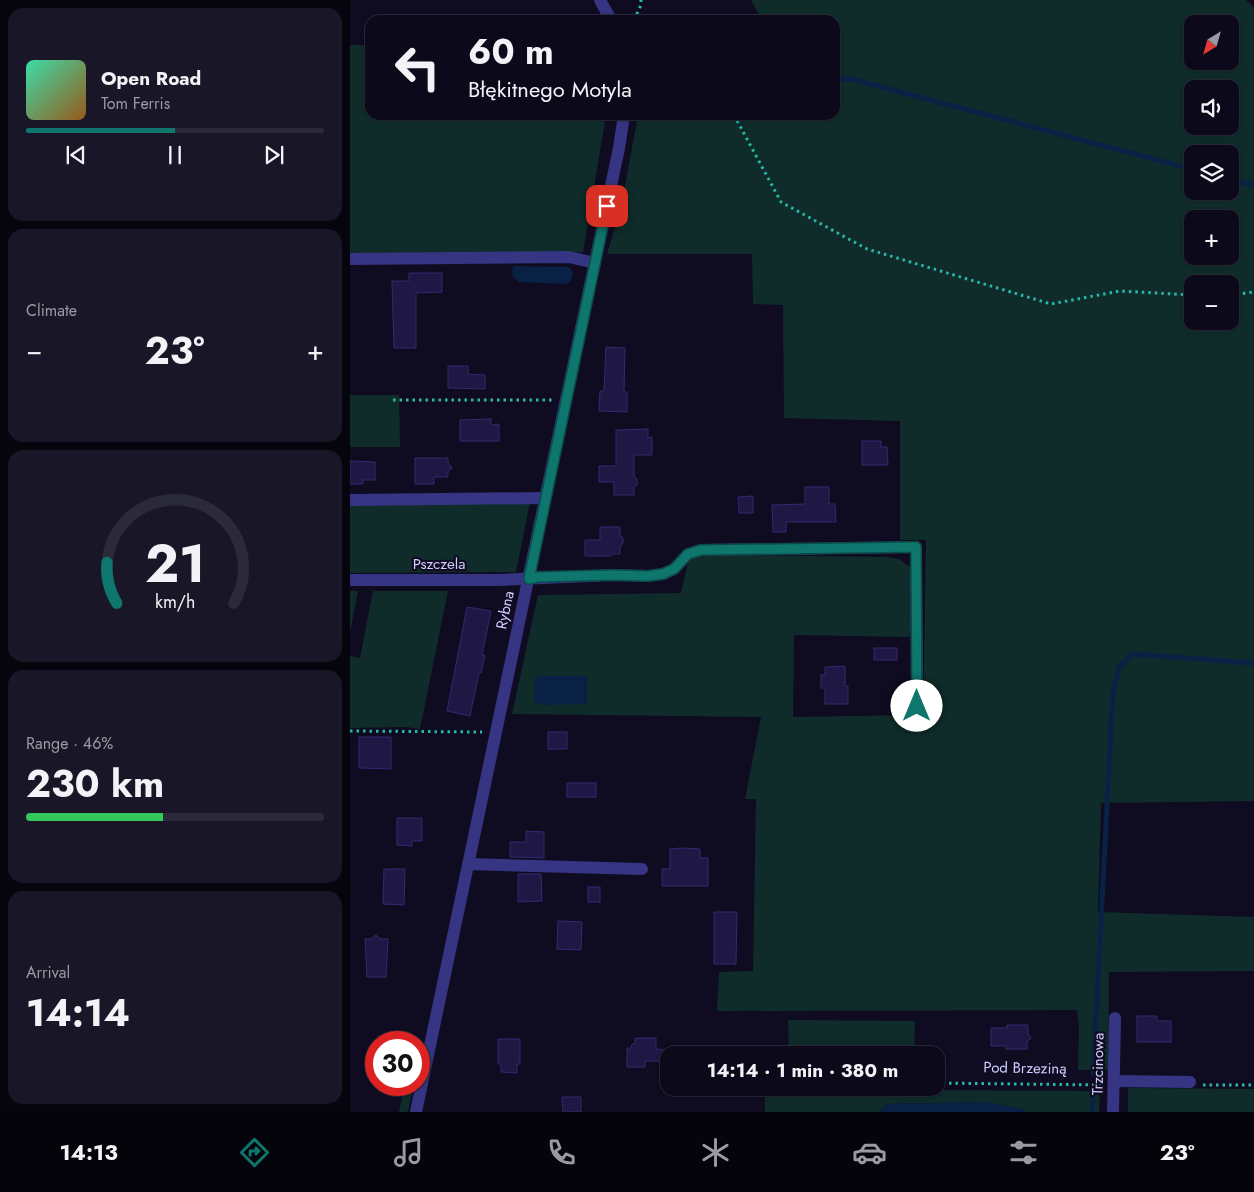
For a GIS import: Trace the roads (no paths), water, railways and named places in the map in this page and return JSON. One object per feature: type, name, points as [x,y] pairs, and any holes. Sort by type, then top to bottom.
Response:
[{"type":"street","points":[[600,0],[608,15]]},
{"type":"street","name":"Rybna","points":[[416,1112],[567,400],[623,120]]},
{"type":"street","points":[[350,259],[568,257],[595,263]]},
{"type":"street","points":[[350,500],[546,498]]},
{"type":"street","name":"Pszczela","points":[[350,580],[648,576],[663,574],[674,569],[688,554],[701,550],[916,547],[917,706]]},
{"type":"street","points":[[468,864],[642,869]]},
{"type":"street","name":"Trzcinowa","points":[[1113,1112],[1115,1018]]},
{"type":"street","points":[[1114,1083],[1190,1082]]},
{"type":"water","points":[[514,266],[569,267],[573,272],[571,281],[566,284],[519,282],[513,277],[512,270]]},
{"type":"water","points":[[538,676],[587,676],[587,704],[540,705],[534,701],[535,680]]},
{"type":"water","points":[[987,1102],[1026,1110],[1026,1112],[879,1112],[887,1104]]},
{"type":"waterway","points":[[840,79],[851,79],[1184,167]]},
{"type":"waterway","points":[[1239,181],[1254,185]]},
{"type":"waterway","points":[[1093,1074],[1113,691],[1120,666],[1132,654],[1254,663]]},
{"type":"waterway","points":[[1092,1112],[1093,1096]]}]
